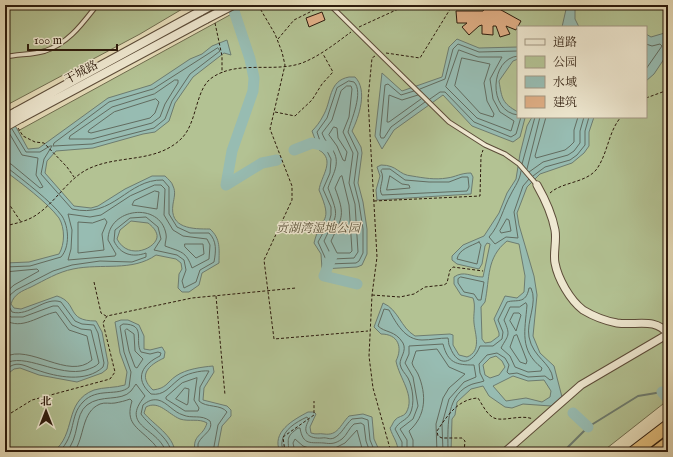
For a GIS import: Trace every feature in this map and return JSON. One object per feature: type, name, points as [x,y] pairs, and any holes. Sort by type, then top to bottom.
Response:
[{"type":"highway","points":[[634,452],[666,427]]},
{"type":"highway","points":[[656,452],[668,443]]},
{"type":"street","name":"干城路","points":[[5,127],[13,116],[212,5]]},
{"type":"street","name":"干城路","points":[[13,116],[209,19],[233,5]]},
{"type":"street","points":[[505,452],[580,385],[668,334],[664,329],[654,324],[618,323],[598,317],[583,310],[572,299],[562,282],[555,264],[555,230],[545,198],[537,185]]},
{"type":"lane","points":[[5,57],[44,51],[62,43],[76,32],[97,5]]},
{"type":"lane","points":[[330,5],[381,53],[448,122],[486,145],[505,154],[528,172],[537,185]]},
{"type":"path","points":[[258,5],[277,40],[285,65],[270,129],[292,186],[292,200],[264,260],[274,339],[369,331]]},
{"type":"path","points":[[277,40],[294,20],[325,5]]},
{"type":"path","points":[[5,226],[21,223],[40,213],[74,177],[89,168],[108,162],[157,154],[169,148],[182,138],[188,129],[205,84],[212,77],[235,69],[273,67],[301,63],[322,53],[356,29],[407,5]]},
{"type":"path","points":[[391,452],[373,388],[369,356],[369,331],[377,257],[368,99],[372,58],[381,53],[420,58],[452,6],[457,5]]},
{"type":"path","points":[[209,19],[216,26],[222,56],[222,73]]},
{"type":"path","points":[[274,112],[295,116],[312,100],[322,84],[333,72],[322,53]]},
{"type":"path","points":[[647,98],[668,90]]},
{"type":"path","points":[[5,104],[23,136],[35,142],[44,143],[56,154],[74,177]]},
{"type":"path","points":[[545,198],[556,188],[587,176],[595,171],[602,159],[611,136],[621,118]]},
{"type":"path","points":[[373,201],[480,196],[481,156],[486,145]]},
{"type":"path","points":[[5,198],[21,223]]},
{"type":"path","points":[[372,295],[400,297],[414,294],[425,287],[444,285],[447,282],[450,270],[453,266],[482,271]]},
{"type":"path","points":[[94,282],[101,313],[107,316],[192,298],[296,288]]},
{"type":"path","points":[[216,296],[225,395]]},
{"type":"path","points":[[11,413],[32,400],[110,379],[115,372],[102,324],[107,316]]},
{"type":"path","points":[[464,452],[465,441],[462,438],[442,438],[438,436],[438,431],[451,410],[473,398],[478,398],[490,415],[496,419],[522,416],[539,422]]},
{"type":"path","points":[[285,452],[283,437],[314,415],[314,401]]},
{"type":"green space","points":[[5,5],[189,5],[140,34],[5,106]]},
{"type":"green space","name":"贡湖湾湿地公园","points":[[248,5],[668,5],[668,400],[602,452],[5,452],[5,138]]},
{"type":"water","points":[[567,5],[575,5],[575,19],[578,26],[562,26]]},
{"type":"water","points":[[668,32],[668,53],[654,74],[647,80],[647,35],[651,37]]},
{"type":"water","points":[[457,39],[479,48],[517,47],[517,59],[513,61],[499,81],[502,96],[506,103],[517,111],[517,118],[525,118],[520,137],[513,142],[472,126],[443,95],[394,130],[382,149],[375,136],[382,73],[402,91],[442,77],[449,47]]},
{"type":"water","points":[[227,40],[231,55],[224,53],[193,77],[175,103],[169,121],[155,132],[93,148],[56,151],[47,161],[45,173],[74,206],[91,208],[98,206],[125,189],[152,176],[165,176],[174,188],[173,212],[178,223],[190,228],[210,229],[218,240],[219,263],[202,273],[199,285],[189,292],[182,292],[178,288],[179,274],[182,269],[181,263],[176,259],[156,255],[137,264],[84,267],[67,270],[52,276],[16,295],[11,304],[14,308],[21,309],[57,296],[64,299],[80,318],[96,321],[102,332],[108,363],[107,369],[102,373],[77,382],[39,375],[20,368],[14,369],[5,376],[5,263],[29,262],[59,254],[64,236],[61,222],[54,212],[34,193],[5,171],[5,107],[28,149],[39,148],[108,98],[151,85],[190,59],[202,54],[212,46]],"holes":[[[131,221],[148,223],[154,228],[157,235],[156,240],[148,248],[135,251],[129,250],[122,246],[117,239],[120,230]]]},
{"type":"water","points":[[355,77],[359,82],[362,96],[357,118],[352,131],[361,147],[362,153],[358,183],[363,202],[367,229],[367,254],[362,265],[357,267],[322,269],[321,254],[314,243],[326,215],[326,209],[319,190],[327,163],[324,154],[319,150],[312,131],[326,110],[334,87],[342,79]]},
{"type":"water","points":[[531,118],[594,118],[589,132],[589,146],[584,153],[572,163],[540,174],[527,187],[517,213],[534,276],[537,295],[533,336],[540,353],[554,366],[562,397],[551,406],[523,404],[512,408],[505,407],[489,396],[483,386],[471,389],[457,402],[455,415],[452,419],[451,452],[398,452],[390,428],[396,419],[406,413],[409,407],[409,400],[406,387],[396,361],[399,351],[398,342],[392,336],[381,334],[374,327],[383,303],[393,310],[406,328],[415,336],[450,334],[453,335],[453,345],[459,355],[467,357],[475,351],[476,337],[474,323],[474,301],[473,298],[461,295],[454,284],[454,277],[464,274],[483,277],[490,244],[487,243],[485,246],[482,264],[479,269],[457,264],[452,260],[452,256],[463,245],[484,236],[499,213],[507,193],[516,179],[527,126]],"holes":[[[507,241],[519,244],[525,276],[524,292],[517,298],[505,296],[494,319],[499,336],[491,342],[485,343],[482,339],[481,307],[485,302],[492,261],[495,254]],[[496,356],[502,361],[505,367],[499,375],[490,378],[485,375],[483,365],[490,358]],[[513,376],[528,381],[544,380],[551,391],[550,397],[542,402],[526,398],[506,401],[493,386]]]},
{"type":"water","points":[[387,165],[395,168],[407,175],[438,179],[471,173],[473,177],[471,194],[377,200],[376,190],[380,176],[377,167]]},
{"type":"water","points":[[128,320],[139,325],[144,336],[144,349],[150,350],[162,347],[165,352],[164,358],[150,367],[145,375],[148,385],[153,390],[164,387],[176,376],[189,370],[213,366],[214,372],[204,388],[203,400],[227,406],[231,410],[231,416],[222,426],[217,452],[195,452],[194,446],[196,439],[203,431],[207,423],[180,419],[159,406],[151,405],[146,407],[144,413],[171,440],[175,452],[53,452],[60,445],[65,436],[74,410],[84,395],[102,388],[125,385],[127,372],[120,353],[115,322]]},
{"type":"water","points":[[308,412],[314,412],[316,414],[310,427],[311,433],[315,434],[329,434],[336,432],[349,416],[363,414],[372,417],[374,439],[380,452],[280,452],[278,438],[281,433],[290,423]]},
{"type":"building","points":[[487,5],[492,5],[521,21],[516,30],[506,26],[510,34],[500,37],[496,26],[493,26],[493,35],[482,34],[482,25],[469,35],[462,27],[467,23],[457,23],[456,11],[483,11]]},
{"type":"building","points":[[322,12],[325,20],[309,27],[306,18]]},
{"type":"waterway","points":[[232,5],[250,59],[254,78],[253,91],[232,151],[226,185],[262,163],[277,160]]},
{"type":"waterway","points":[[294,150],[312,143],[329,147]]},
{"type":"waterway","points":[[332,256],[324,276],[357,284]]},
{"type":"waterway","points":[[563,452],[588,427],[638,396],[662,392],[668,385]]},
{"type":"waterway","points":[[662,392],[668,399]]},
{"type":"waterway","points":[[573,413],[588,427]]}]
